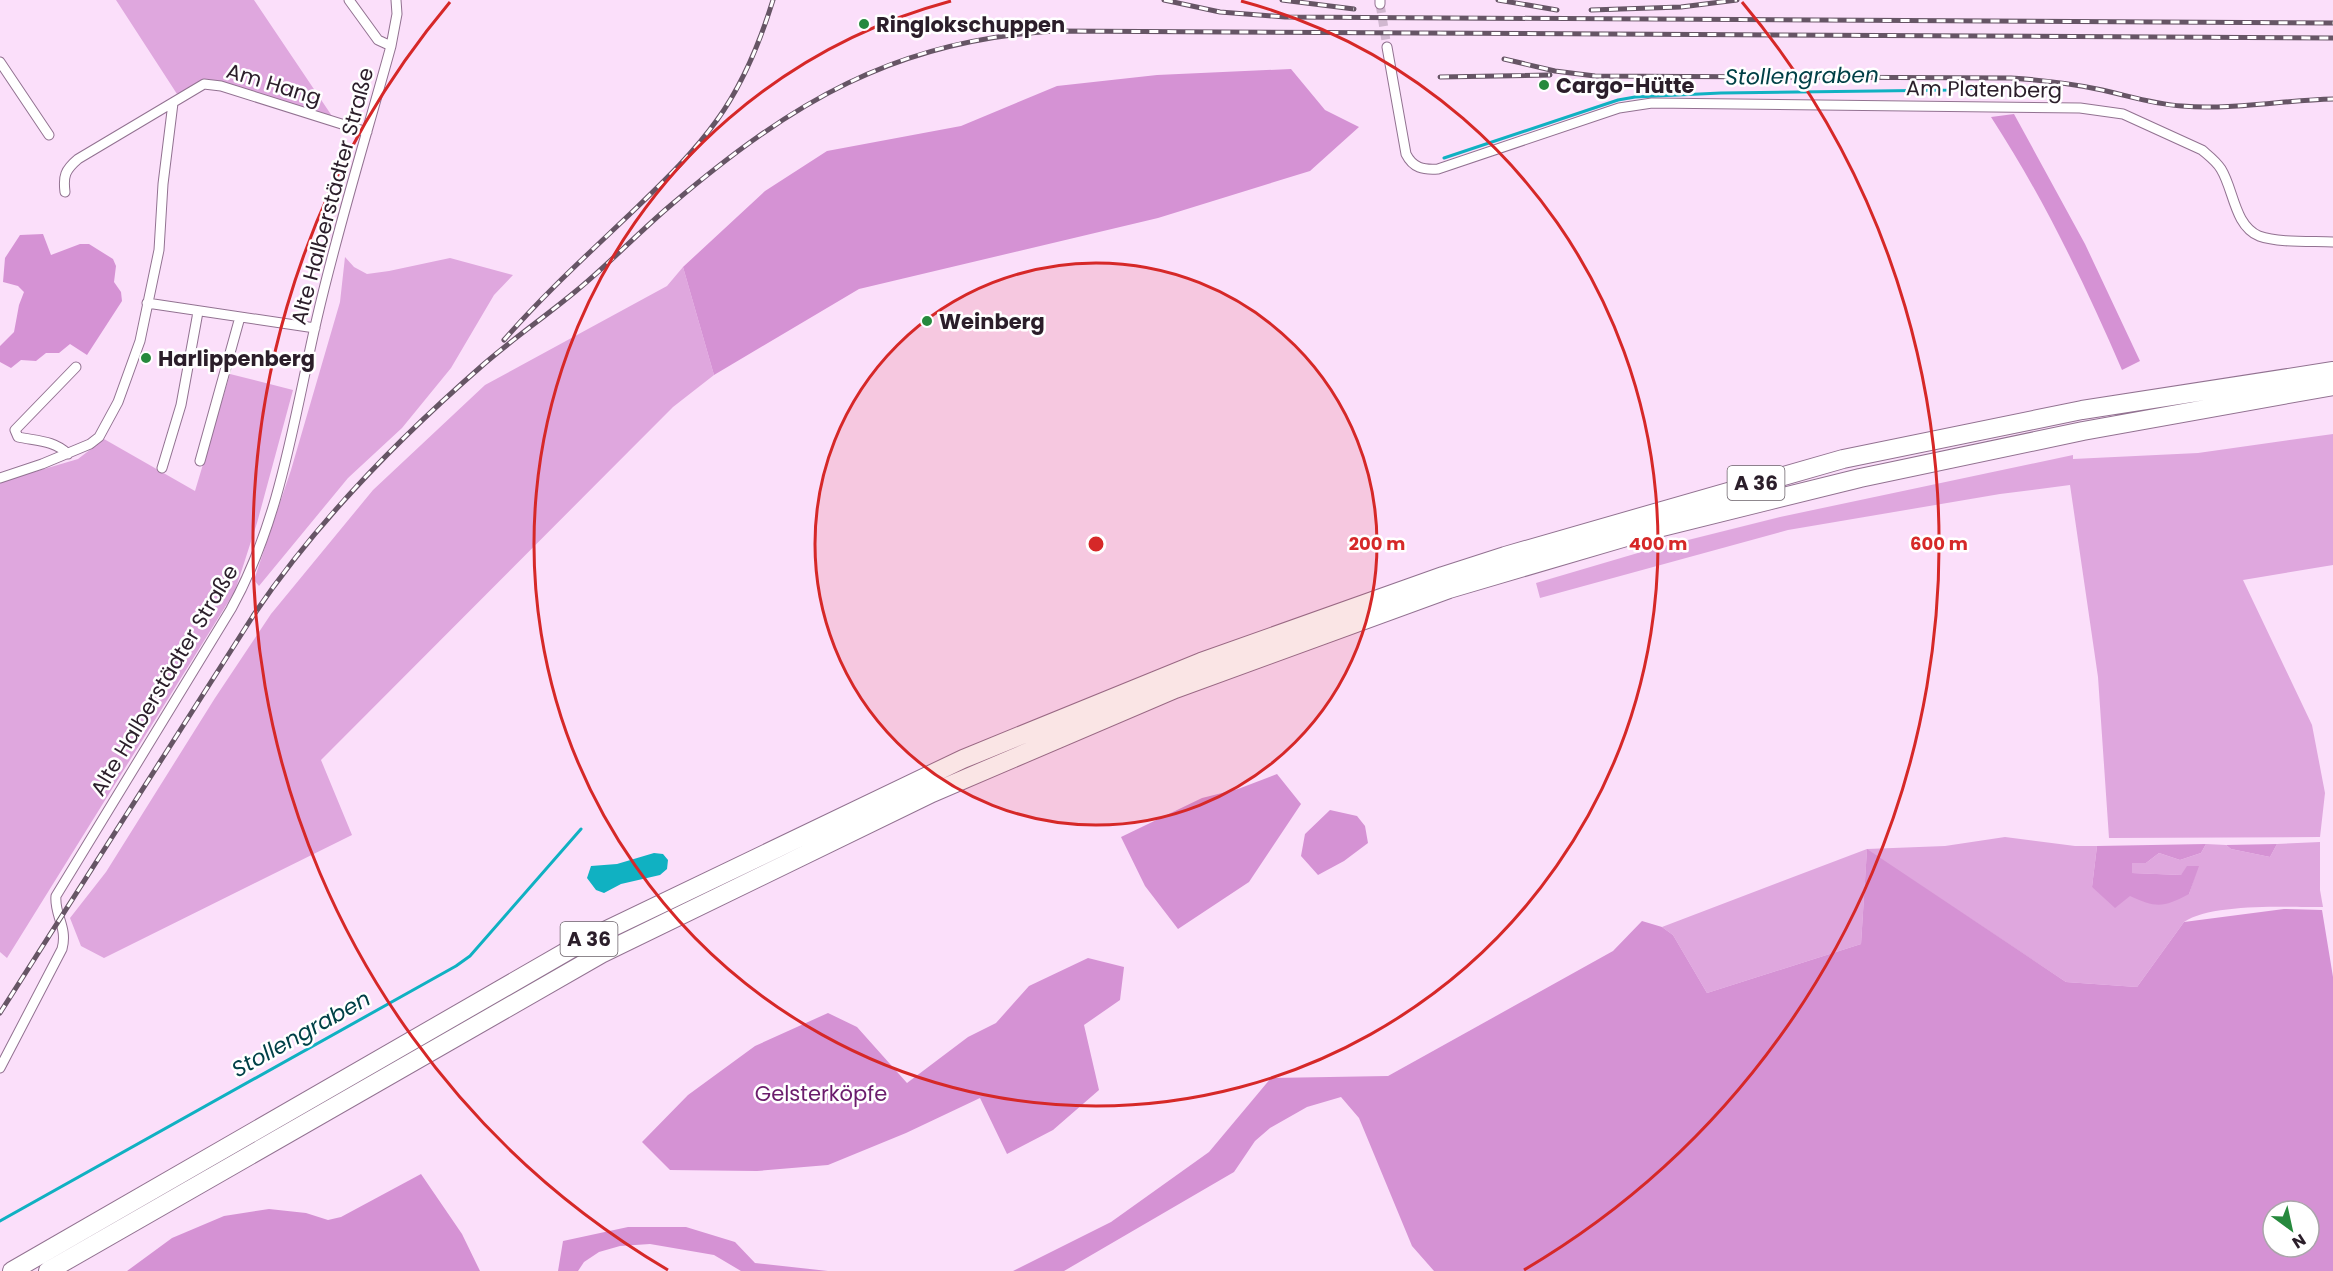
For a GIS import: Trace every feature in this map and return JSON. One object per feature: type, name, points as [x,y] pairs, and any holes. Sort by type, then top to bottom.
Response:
[{"type":"highway","name":"A 36","points":[[12,1271],[590,938],[963,759],[1201,662],[1505,556],[1843,459],[2082,410],[2333,370]]},
{"type":"highway","name":"A 36","points":[[48,1271],[602,954],[932,793],[1175,689],[1449,589],[1650,530],[1871,476],[2083,431],[2333,386]]},
{"type":"street","name":"Alte Halberstädter Straße","points":[[349,0],[378,40],[391,46]]},
{"type":"street","name":"Alte Halberstädter Straße","points":[[0,1068],[62,949],[65,933],[56,896],[207,649],[251,571],[284,467],[315,328],[391,46],[397,14],[396,0]]},
{"type":"street","name":"Am Platenberg","points":[[1387,46],[1402,139],[1410,162],[1418,168],[1438,169],[1619,108],[1652,104],[2080,108],[2123,114],[2202,150],[2222,171],[2244,223],[2252,232],[2271,239],[2333,242]]},
{"type":"street","points":[[0,62],[49,135]]},
{"type":"street","name":"Am Hang","points":[[65,192],[63,179],[70,166],[204,84],[367,132]]},
{"type":"street","points":[[0,478],[81,449],[99,437],[118,402],[140,341],[159,250],[163,184],[173,103]]},
{"type":"street","points":[[147,303],[315,328]]},
{"type":"street","points":[[162,468],[181,405],[198,312]]},
{"type":"street","points":[[200,461],[240,317]]},
{"type":"street","points":[[68,454],[58,446],[18,437],[15,430],[76,367]]},
{"type":"shaded area","points":[[116,0],[254,0],[332,116],[206,79],[177,94]]},
{"type":"shaded area","points":[[345,257],[354,267],[367,274],[450,258],[513,275],[494,295],[451,368],[402,428],[348,478],[259,586],[254,580],[291,470],[340,302]]},
{"type":"shaded area","points":[[683,267],[714,375],[673,407],[321,760],[352,835],[104,958],[81,946],[70,918],[106,872],[215,698],[271,614],[373,490],[485,385],[667,286]]},
{"type":"shaded area","points":[[230,374],[293,390],[257,523],[235,591],[7,958],[0,952],[0,482],[78,459],[104,439],[195,491]]},
{"type":"shaded area","points":[[2333,434],[2333,565],[2243,580],[2312,725],[2325,793],[2320,837],[2109,838],[2098,677],[2070,485],[2000,494],[1788,530],[1540,598],[1536,583],[1648,550],[1780,517],[2073,455],[2073,459],[2198,453]]},
{"type":"shaded area","points":[[2005,837],[2075,846],[2097,846],[2092,887],[2130,896],[2189,894],[2198,866],[2181,875],[2131,873],[2132,863],[2146,863],[2159,853],[2180,860],[2201,853],[2206,844],[2226,845],[2231,849],[2270,857],[2277,844],[2320,842],[2320,890],[2323,907],[2250,907],[2196,916],[2184,922],[2137,987],[2066,982],[1867,850],[1861,944],[1707,993],[1673,935],[1662,927],[1867,849],[1945,846]]},
{"type":"green space","points":[[1291,69],[1325,110],[1359,127],[1310,171],[1158,218],[859,289],[714,375],[683,267],[765,191],[827,151],[961,126],[1057,86],[1157,75]]},
{"type":"green space","points":[[2014,114],[2085,244],[2140,361],[2122,370],[2062,240],[1991,117]]},
{"type":"green space","points":[[43,234],[51,255],[80,244],[89,244],[113,259],[116,266],[114,282],[121,292],[122,301],[87,355],[70,344],[59,353],[46,353],[36,361],[21,360],[11,368],[0,362],[0,346],[14,332],[24,292],[18,286],[3,282],[5,258],[20,235]]},
{"type":"green space","points":[[1277,774],[1301,804],[1249,882],[1178,929],[1145,886],[1121,837],[1202,798],[1238,789]]},
{"type":"green space","points":[[1330,810],[1357,816],[1365,826],[1368,843],[1344,861],[1318,875],[1301,856],[1305,834]]},
{"type":"green space","points":[[2206,844],[2201,853],[2180,860],[2159,853],[2146,863],[2132,863],[2132,873],[2181,875],[2187,866],[2199,866],[2189,894],[2172,902],[2153,904],[2130,896],[2115,908],[2092,887],[2097,846]]},
{"type":"green space","points":[[2277,844],[2270,857],[2231,849],[2226,845]]},
{"type":"green space","points":[[1867,849],[2066,982],[2137,987],[2184,922],[2284,909],[2322,910],[2333,977],[2333,1271],[1434,1271],[1412,1246],[1359,1118],[1341,1097],[1307,1107],[1270,1128],[1255,1141],[1234,1172],[1064,1271],[1013,1271],[1111,1222],[1209,1152],[1271,1078],[1388,1076],[1613,951],[1642,921],[1662,927],[1673,935],[1707,993],[1861,944]]},
{"type":"green space","name":"Gelsterköpfe","points":[[1088,958],[1124,967],[1120,1000],[1084,1025],[1099,1090],[1053,1130],[1007,1154],[980,1098],[906,1133],[828,1165],[757,1171],[670,1170],[642,1142],[688,1095],[755,1046],[828,1013],[857,1027],[907,1083],[968,1037],[996,1023],[1029,986]]},
{"type":"green space","points":[[421,1174],[462,1234],[480,1271],[127,1271],[172,1238],[224,1216],[269,1209],[306,1213],[328,1220],[341,1217]]},
{"type":"green space","points":[[628,1227],[686,1227],[735,1242],[755,1263],[828,1271],[741,1271],[714,1255],[650,1244],[620,1246],[599,1252],[584,1262],[578,1271],[558,1271],[563,1241]]},
{"type":"water","points":[[654,853],[663,854],[668,860],[667,869],[660,875],[621,884],[604,893],[596,890],[587,878],[591,866],[617,864]]},
{"type":"waterway","name":"Stollengraben","points":[[1444,158],[1618,100],[1635,97],[1721,93],[1953,90],[1991,87]]},
{"type":"waterway","name":"Stollengraben","points":[[0,1221],[456,966],[470,956],[581,829]]},
{"type":"tunnel","points":[[1380,4],[1387,47]]},
{"type":"railway","points":[[504,340],[550,291],[665,180],[707,133],[743,77],[773,0]]},
{"type":"railway","points":[[1164,0],[1220,12],[1285,17],[2333,23]]},
{"type":"railway","points":[[1282,0],[1354,9]]},
{"type":"railway","points":[[1498,0],[1557,10]]},
{"type":"railway","points":[[1591,10],[1681,7],[1737,0]]},
{"type":"railway","points":[[0,1013],[253,616],[277,581],[360,483],[420,422],[484,364],[588,281],[659,215],[715,169],[803,107],[848,83],[894,63],[944,48],[997,37],[1055,31],[2333,38]]},
{"type":"railway","points":[[1504,59],[1555,71],[1595,76],[2011,78],[2076,85],[2171,105],[2201,107],[2333,99]]},
{"type":"railway","points":[[1440,77],[1550,75]]},
{"type":"place","name":"Ringlokschuppen","points":[[864,24]]},
{"type":"place","name":"Cargo-Hütte","points":[[1544,85]]},
{"type":"place","name":"Weinberg","points":[[927,321]]},
{"type":"place","name":"Harlippenberg","points":[[146,358]]}]
